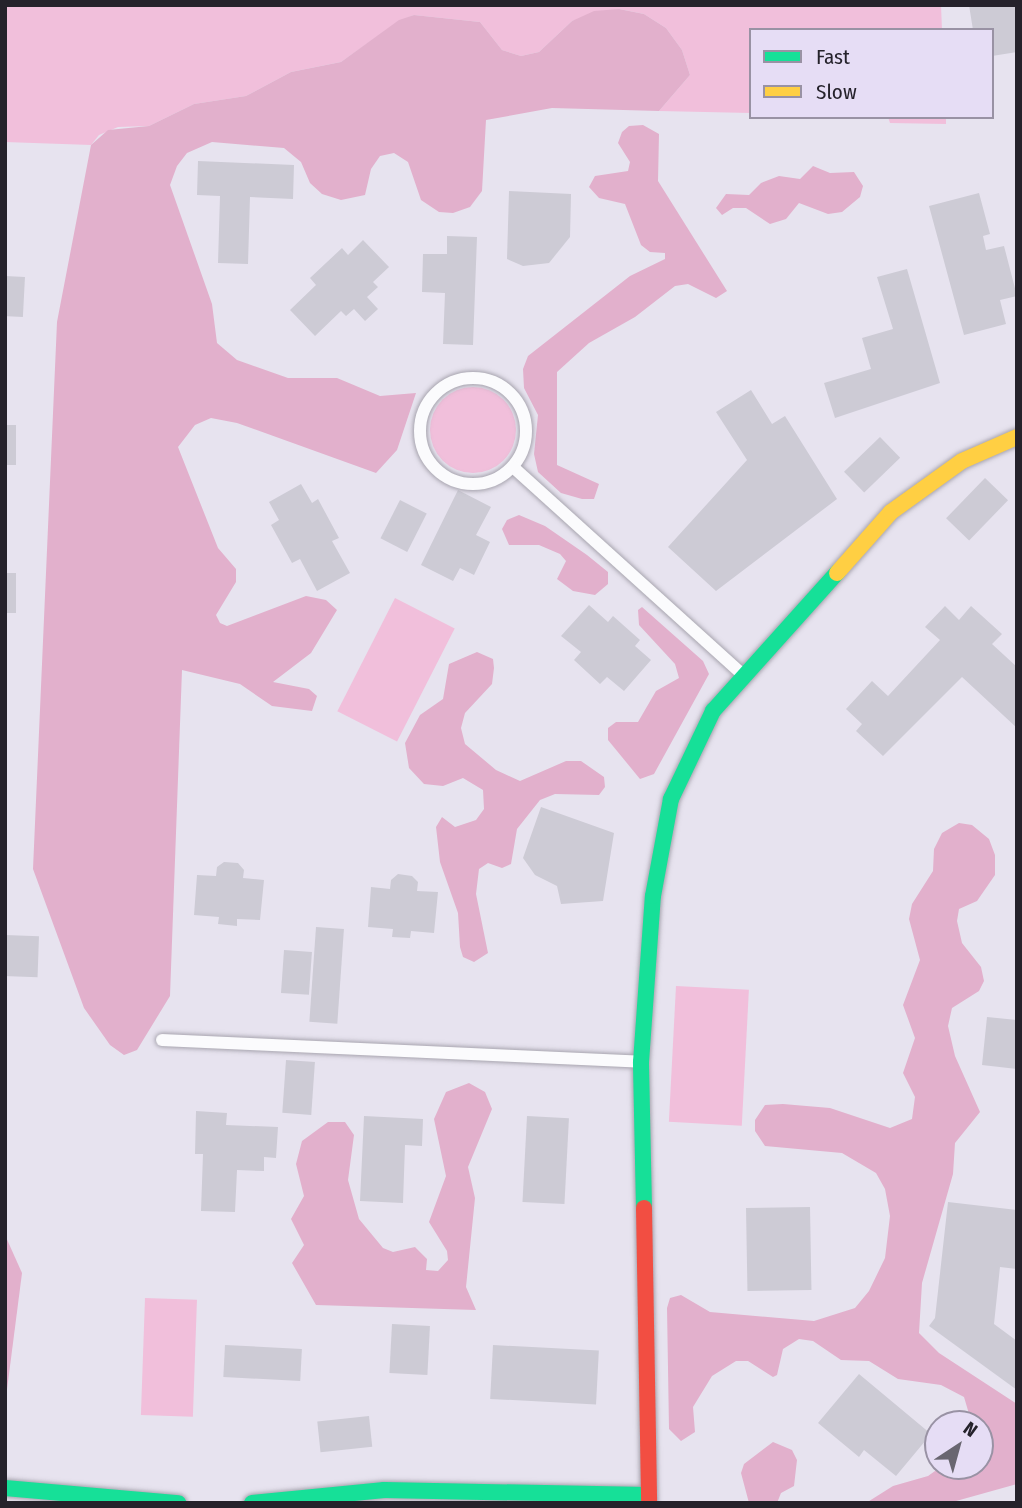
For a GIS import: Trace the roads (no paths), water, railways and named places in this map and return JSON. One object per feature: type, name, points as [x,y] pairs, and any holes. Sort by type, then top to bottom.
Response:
[{"type":"street","points":[[252,1503],[384,1490],[649,1499],[641,1062],[653,896],[671,799],[695,740],[742,674],[891,512],[938,475],[1017,437]]},
{"type":"street","points":[[5,1488],[178,1503]]},
{"type":"lane","points":[[463,377],[488,379],[510,391],[526,420],[527,437],[513,467],[499,478],[475,484],[451,479],[437,470],[420,441],[420,424],[433,394],[463,377]]},
{"type":"lane","points":[[513,467],[742,674]]},
{"type":"lane","points":[[162,1040],[641,1062]]}]
